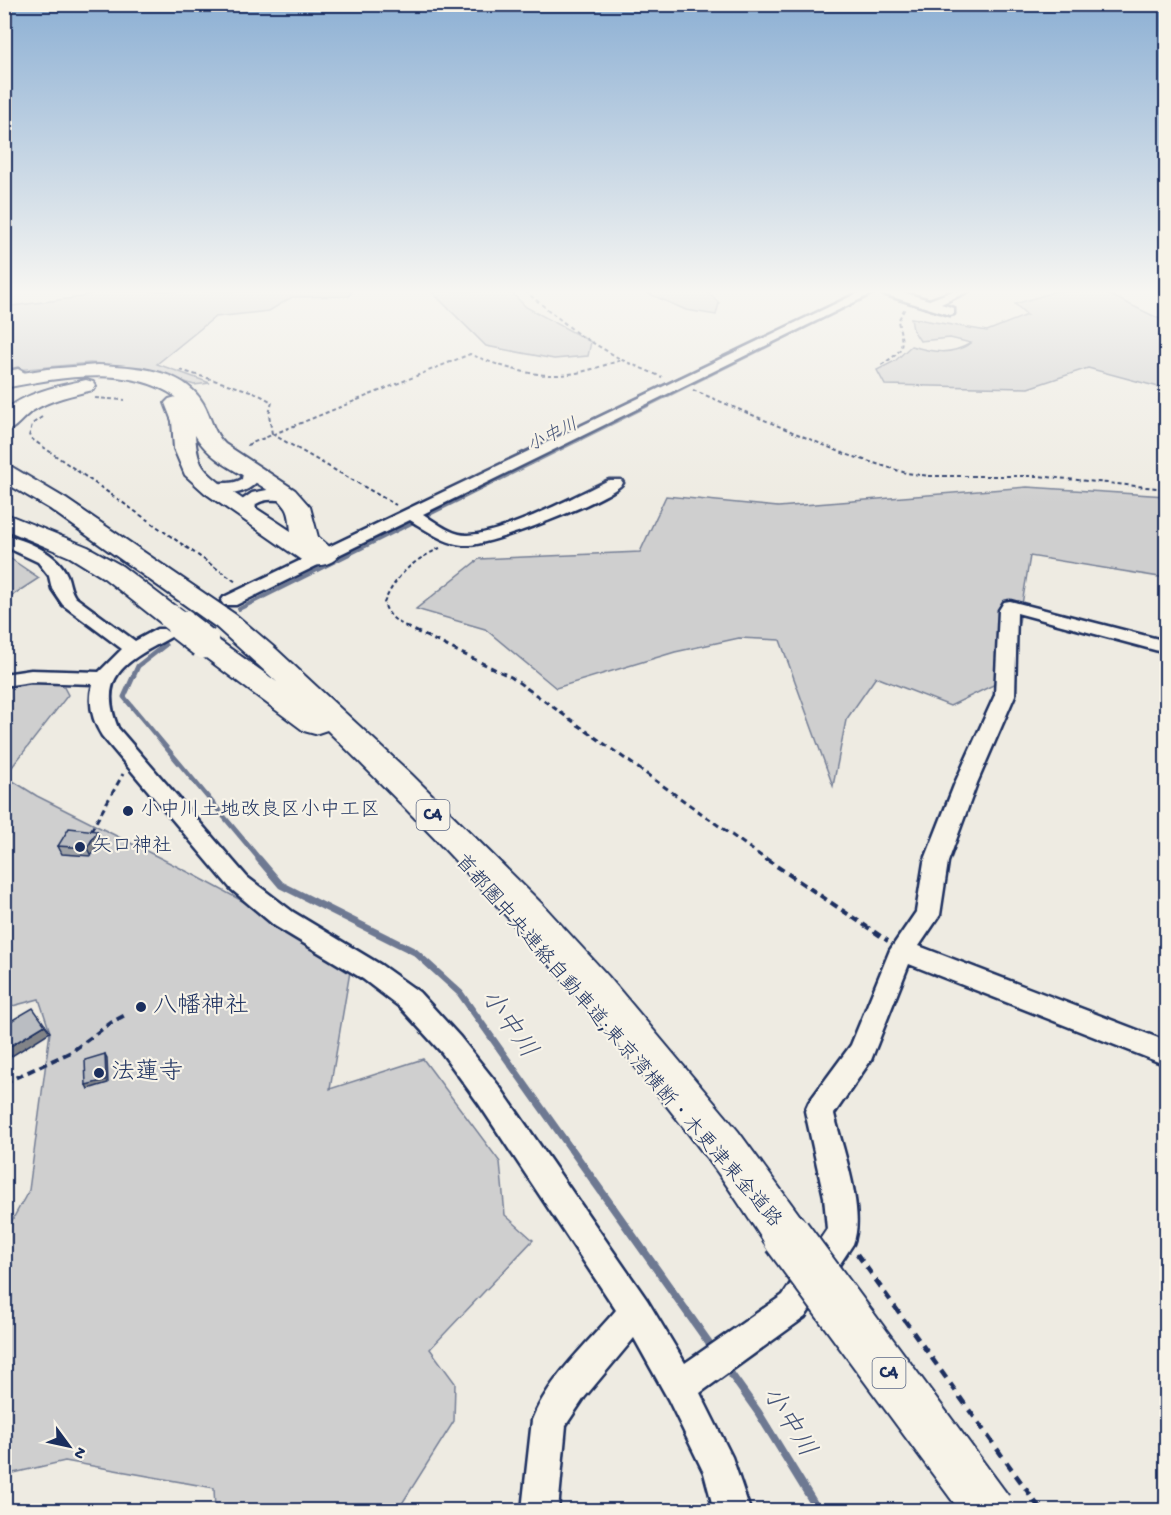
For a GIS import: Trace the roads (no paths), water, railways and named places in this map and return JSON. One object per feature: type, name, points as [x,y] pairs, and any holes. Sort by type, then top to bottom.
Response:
[{"type":"highway","points":[[9,377],[66,372],[121,385]]},
{"type":"highway","points":[[4,426],[15,413],[40,399],[71,389],[121,385],[153,378],[177,388],[192,402],[207,438],[224,455],[289,496],[301,512],[306,538],[322,557]]},
{"type":"highway","points":[[4,396],[55,380],[145,386],[168,395],[175,401],[183,421],[184,449],[193,470],[213,488],[248,512],[322,557]]},
{"type":"highway","points":[[4,402],[61,385],[121,385]]},
{"type":"highway","points":[[4,450],[182,583],[330,735]]},
{"type":"highway","name":"首都圏中央連絡自動車道;東京湾横断・木更津東金道路","points":[[4,472],[58,504],[266,655],[400,782],[529,914],[594,987],[723,1145],[989,1510]]},
{"type":"highway","name":"首都圏中央連絡自動車道;東京湾横断・木更津東金道路","points":[[4,481],[121,554],[215,626],[330,735],[485,887],[565,978],[712,1154],[788,1236]]},
{"type":"highway","points":[[4,520],[87,557],[113,572],[167,625],[220,622]]},
{"type":"street","points":[[220,622],[250,591],[322,557],[417,517],[723,362]]},
{"type":"street","points":[[213,488],[226,490],[241,487],[250,480],[249,471]]},
{"type":"street","points":[[417,517],[456,540],[470,540],[502,533],[615,483]]},
{"type":"street","points":[[248,512],[248,503],[258,495],[273,493],[289,496]]},
{"type":"street","points":[[4,540],[44,558],[58,575],[61,589],[69,601],[134,649]]},
{"type":"street","points":[[680,1387],[794,1306],[842,1233],[839,1197],[819,1111],[862,1053],[902,950],[928,915],[936,862],[966,783],[1005,695],[1010,606],[1167,647]]},
{"type":"street","points":[[167,625],[111,668],[105,678],[98,696],[100,713],[109,730],[239,883],[284,919],[372,972],[417,1008],[451,1045],[489,1095],[636,1311],[680,1387],[720,1469],[732,1510]]},
{"type":"street","points":[[4,680],[40,676],[105,678]]},
{"type":"street","points":[[902,950],[1167,1053]]},
{"type":"street","points":[[540,1510],[549,1420],[572,1386],[636,1311]]},
{"type":"waterway","name":"小中川","points":[[577,441],[737,362]]},
{"type":"waterway","name":"小中川","points":[[239,609],[580,439]]},
{"type":"waterway","name":"小中川","points":[[165,645],[138,666],[124,697],[261,861]]},
{"type":"waterway","name":"小中川","points":[[259,859],[281,885],[415,952],[460,993],[573,1152]]},
{"type":"waterway","name":"小中川","points":[[572,1150],[714,1350]]},
{"type":"waterway","name":"小中川","points":[[726,1367],[758,1412],[818,1510]]},
{"type":"place","name":"小中川土地改良区小中工区","points":[[128,811]]},
{"type":"place","name":"矢口神社","points":[[80,847]]},
{"type":"place","name":"八幡神社","points":[[141,1007]]},
{"type":"place","name":"法蓮寺","points":[[99,1073]]}]
